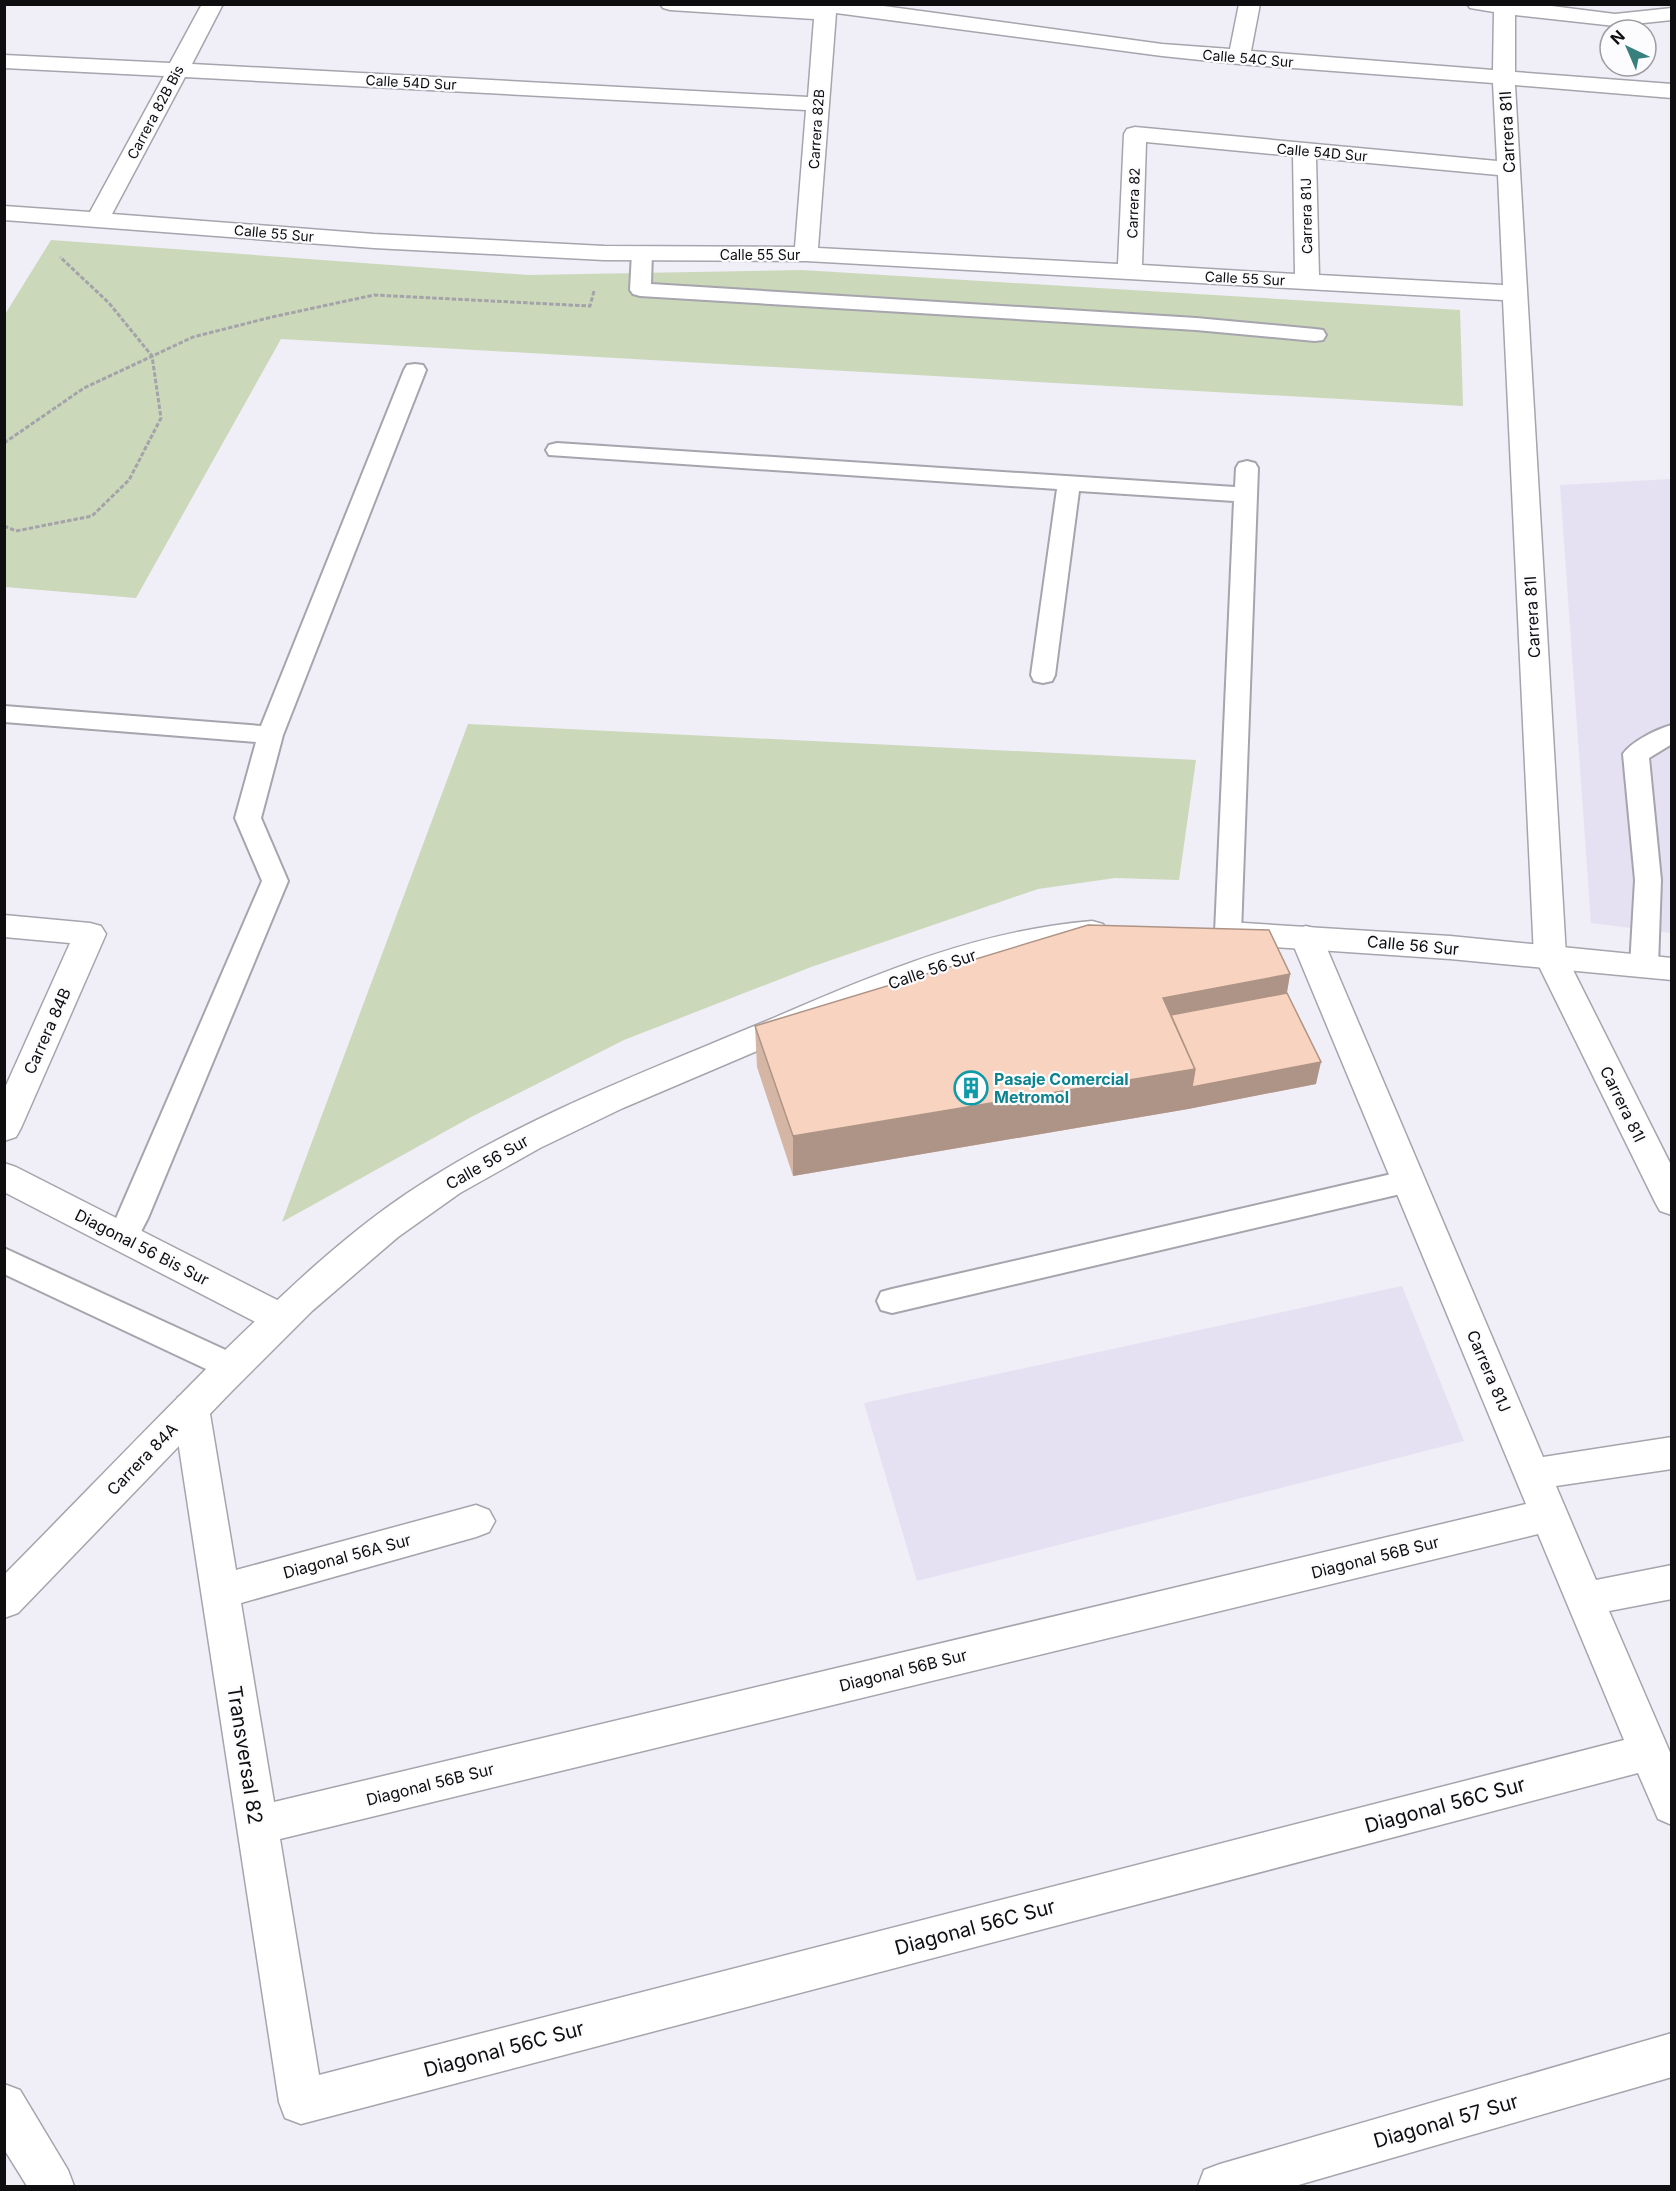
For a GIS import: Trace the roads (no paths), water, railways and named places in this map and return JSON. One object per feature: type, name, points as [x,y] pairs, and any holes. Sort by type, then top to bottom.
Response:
[{"type":"street","name":"Carrera 82B Bis","points":[[87,218],[178,70],[213,4]]},
{"type":"street","name":"Calle 54C Sur","points":[[670,4],[826,7],[1239,58],[1671,91]]},
{"type":"street","points":[[1239,58],[1250,4]]},
{"type":"street","points":[[1477,4],[1615,20],[1671,14]]},
{"type":"street","name":"Carrera 81I","points":[[1505,6],[1504,78],[1550,956],[1671,1202]]},
{"type":"street","name":"Carrera 82B","points":[[806,254],[826,7]]},
{"type":"street","name":"Calle 54D Sur","points":[[4,61],[818,104]]},
{"type":"street","name":"Calle 54D Sur","points":[[1136,134],[1509,169]]},
{"type":"street","name":"Carrera 82","points":[[1130,272],[1136,134]]},
{"type":"street","name":"Carrera 81J","points":[[1304,150],[1307,281]]},
{"type":"street","name":"Calle 55 Sur","points":[[4,213],[374,241],[604,253],[806,254],[1516,293]]},
{"type":"street","name":"Carrera 84B","points":[[4,926],[90,934],[4,1128]]},
{"type":"street","name":"Calle 56 Sur","points":[[280,1318],[374,1235],[446,1185],[559,1122],[865,992],[945,963],[1010,944],[1075,933],[1122,931]]},
{"type":"street","name":"Calle 56 Sur","points":[[1216,932],[1550,956],[1658,968]]},
{"type":"street","name":"Carrera 81J","points":[[1305,937],[1671,1806]]},
{"type":"street","name":"Diagonal 56 Bis Sur","points":[[4,1176],[280,1318]]},
{"type":"street","name":"Carrera 84A","points":[[4,1601],[280,1318]]},
{"type":"street","name":"Transversal 82","points":[[191,1408],[301,2102]]},
{"type":"street","points":[[1532,1474],[1671,1453]]},
{"type":"street","name":"Diagonal 56B Sur","points":[[256,1826],[1549,1515]]},
{"type":"street","name":"Diagonal 56A Sur","points":[[219,1592],[476,1521]]},
{"type":"street","points":[[1584,1599],[1671,1582]]},
{"type":"street","name":"Diagonal 56C Sur","points":[[301,2102],[1648,1752]]},
{"type":"street","name":"Diagonal 57 Sur","points":[[1220,2187],[1671,2055]]},
{"type":"street","points":[[4,2106],[52,2187]]},
{"type":"lane","points":[[642,253],[640,290],[1196,324],[1315,335]]},
{"type":"lane","points":[[123,1237],[138,1207],[275,881],[248,818],[270,735],[415,370]]},
{"type":"lane","points":[[557,450],[1246,495]]},
{"type":"lane","points":[[1216,932],[1248,468]]},
{"type":"lane","points":[[1043,675],[1068,483]]},
{"type":"lane","points":[[4,714],[270,735]]},
{"type":"lane","points":[[1658,968],[1636,754],[1671,733]]},
{"type":"lane","points":[[892,1301],[1408,1181]]},
{"type":"lane","points":[[4,1260],[232,1367]]},
{"type":"place","name":"Pasaje Comercial Metromol","points":[[971,1088]]}]
